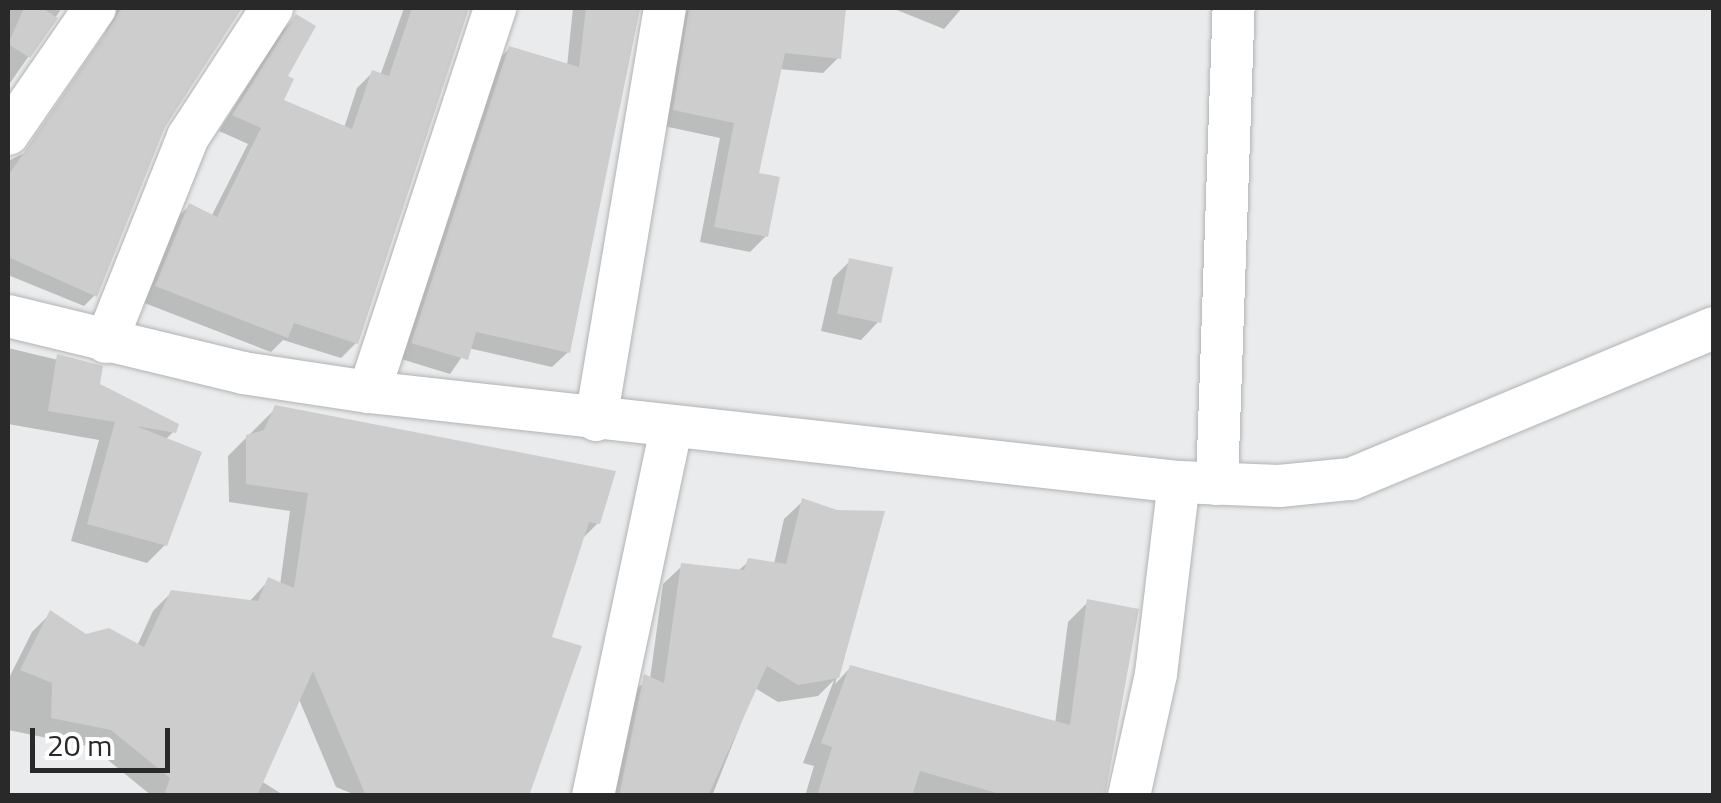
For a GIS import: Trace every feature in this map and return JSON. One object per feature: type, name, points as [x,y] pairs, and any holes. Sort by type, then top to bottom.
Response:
[{"type":"street","points":[[8,134],[96,8]]},
{"type":"street","points":[[106,342],[188,137],[272,8]]},
{"type":"street","points":[[369,392],[495,8]]},
{"type":"street","points":[[596,420],[665,8]]},
{"type":"street","points":[[1129,796],[1198,483],[1234,8]]},
{"type":"street","points":[[8,316],[106,342],[369,392],[596,420],[1198,483],[1279,486],[1351,478],[1714,328]]},
{"type":"street","points":[[593,796],[671,428]]},
{"type":"building","points":[[24,8],[42,8],[58,18],[30,58],[8,44]]},
{"type":"building","points":[[122,8],[242,8],[165,127],[97,297],[8,257],[8,176]]},
{"type":"building","points":[[412,8],[469,8],[358,344],[294,323],[288,338],[155,286],[189,203],[217,217],[261,128],[232,115],[296,14],[316,26],[288,76],[294,79],[284,100],[352,129],[372,70],[389,76]]},
{"type":"building","points":[[586,8],[640,8],[570,353],[476,332],[468,360],[411,343],[509,46],[579,67]]},
{"type":"building","points":[[689,8],[846,8],[841,59],[785,53],[759,173],[780,177],[768,237],[714,227],[734,123],[673,110]]},
{"type":"building","points":[[849,258],[893,267],[881,323],[837,314]]},
{"type":"building","points":[[57,354],[103,366],[100,384],[179,424],[176,433],[136,426],[202,452],[167,546],[87,524],[115,422],[48,411]]},
{"type":"building","points":[[275,405],[616,471],[600,524],[589,522],[552,637],[582,646],[529,796],[366,796],[313,671],[257,796],[164,796],[170,778],[111,730],[51,718],[52,683],[20,670],[50,610],[86,634],[109,628],[144,647],[171,590],[258,601],[268,577],[294,588],[308,493],[246,484],[246,435],[264,430]]},
{"type":"building","points":[[802,498],[837,510],[885,511],[839,678],[798,685],[767,666],[708,796],[619,796],[644,674],[664,683],[681,563],[744,570],[748,558],[786,564]]},
{"type":"building","points":[[1087,599],[1139,609],[1105,796],[1007,796],[920,771],[912,796],[817,796],[832,747],[821,743],[850,665],[1070,725]]}]
